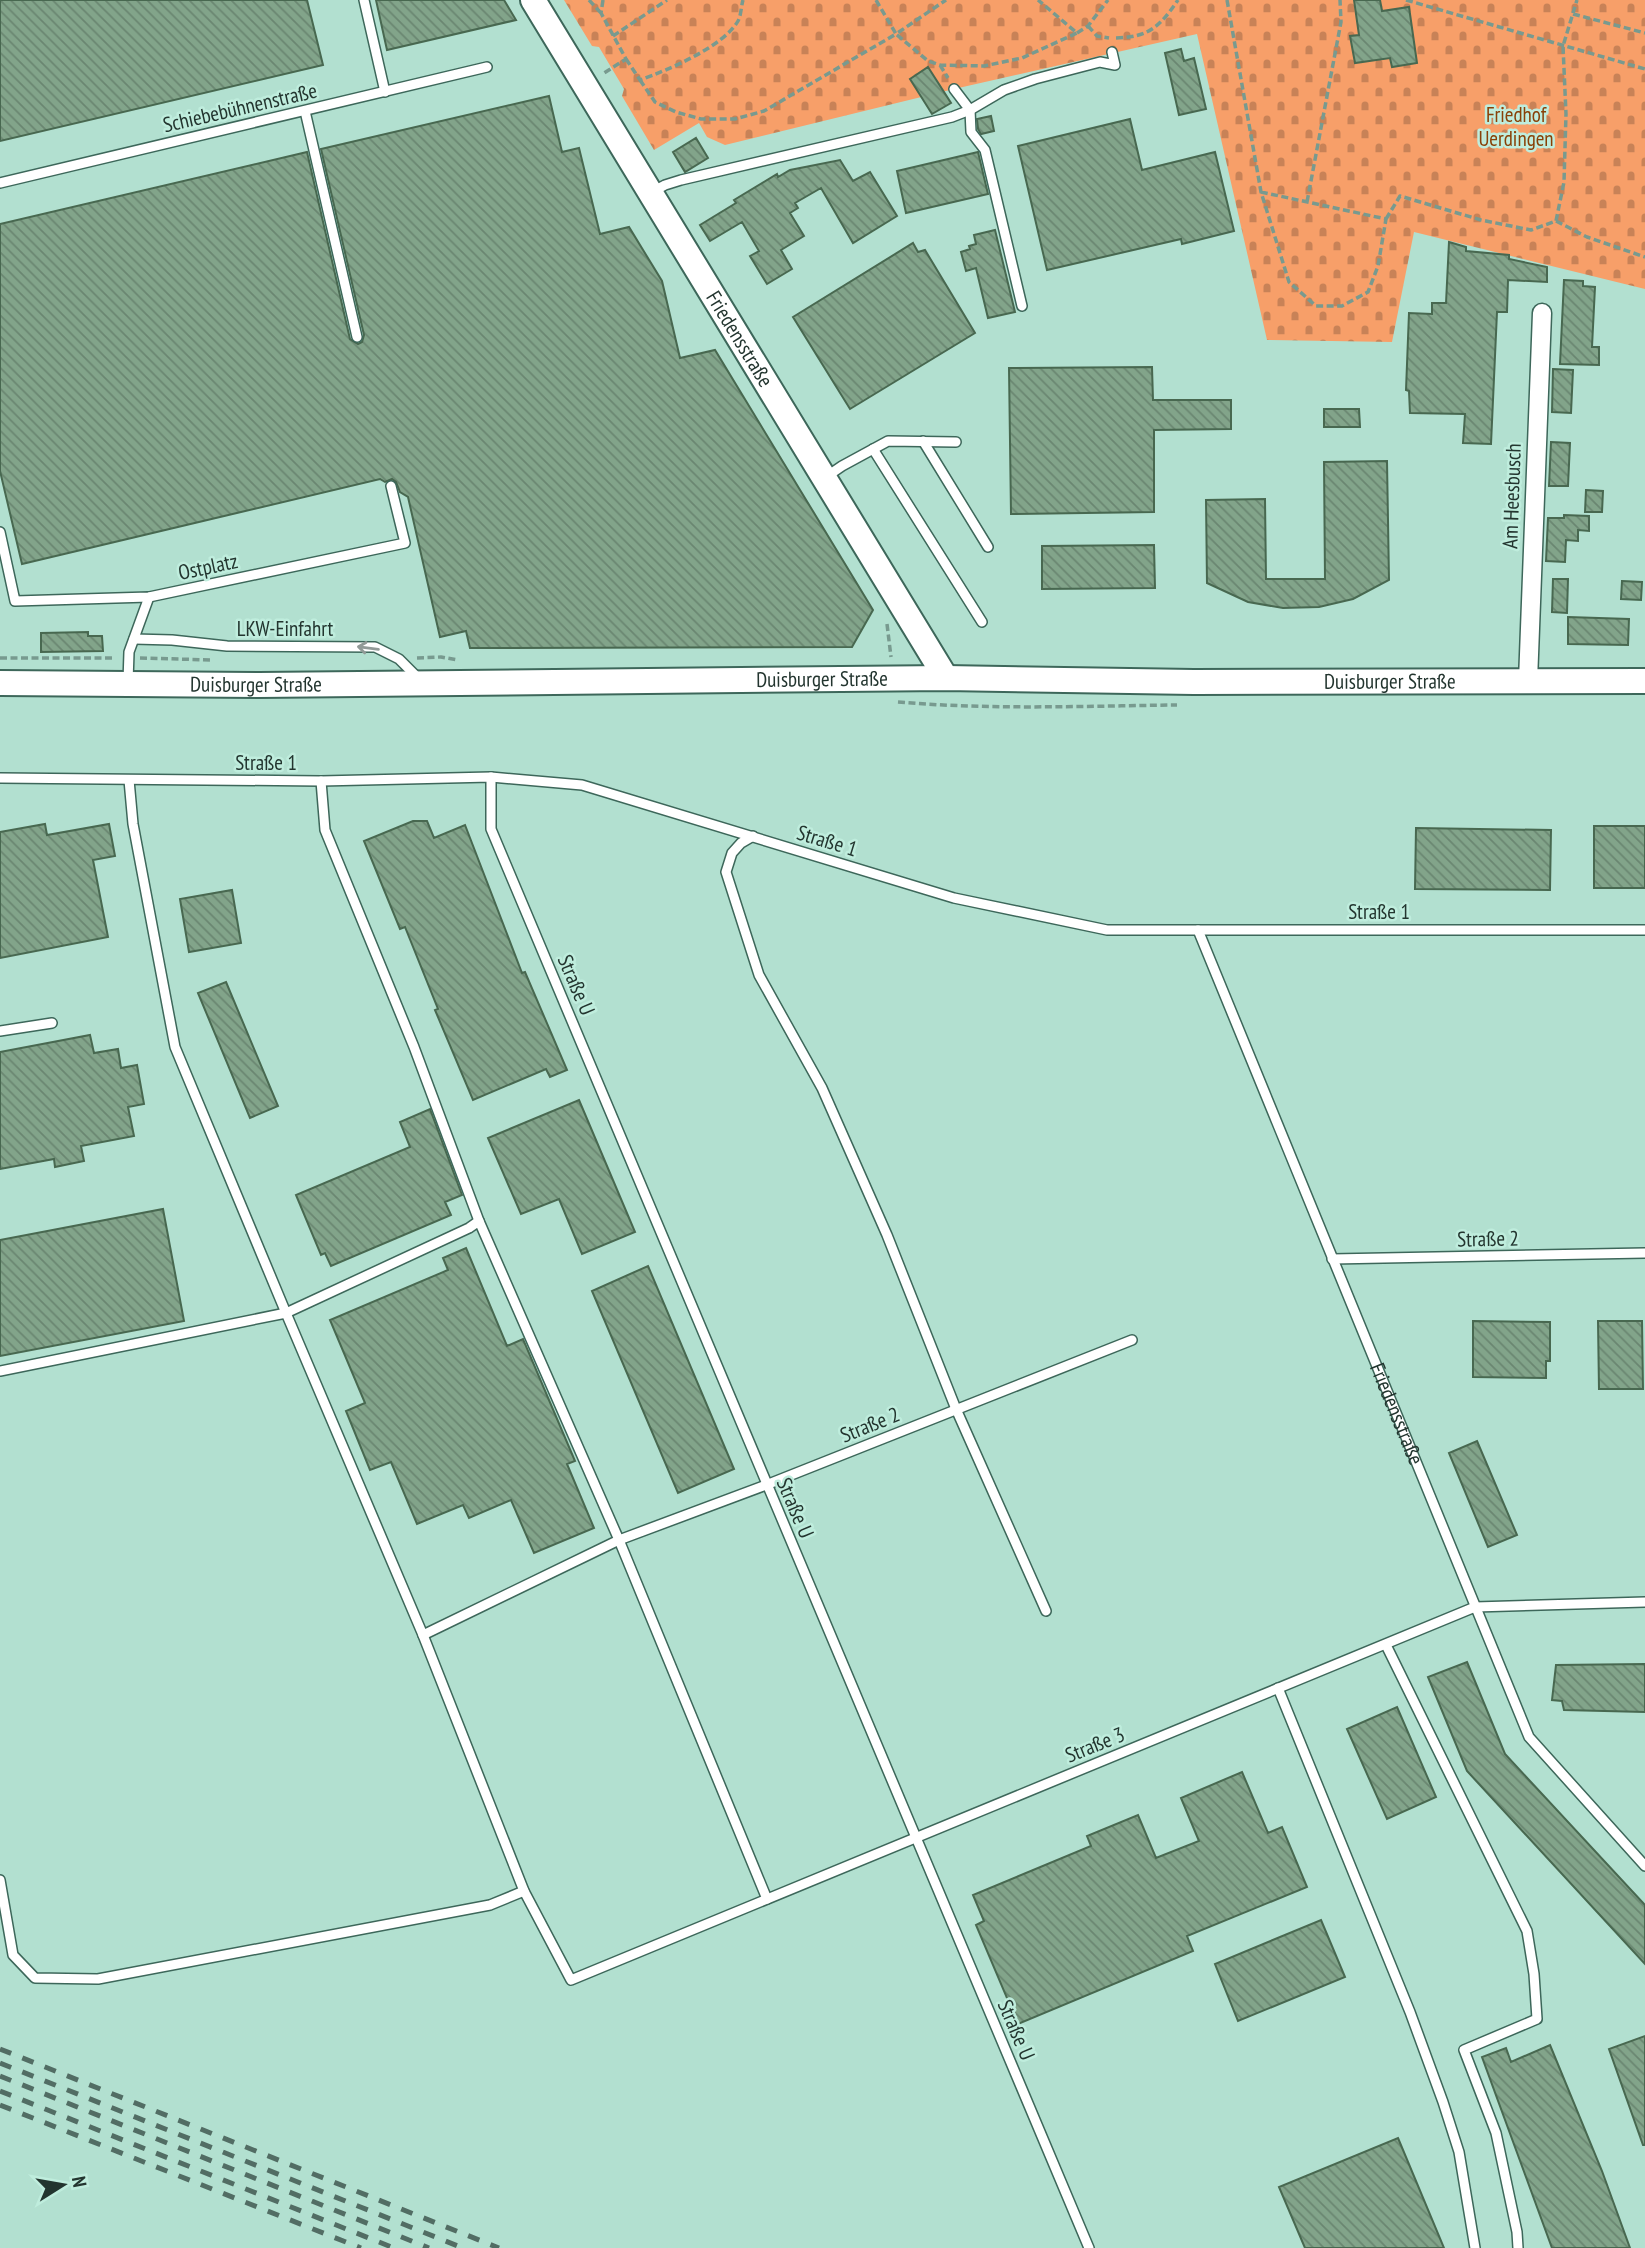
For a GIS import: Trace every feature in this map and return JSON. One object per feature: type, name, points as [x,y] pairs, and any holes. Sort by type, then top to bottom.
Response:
[{"type":"main road","name":"Friedensstraße","points":[[534,0],[946,678]]},
{"type":"main road","name":"Duisburger Straße","points":[[0,683],[424,683],[946,678],[1195,682],[1645,681]]},
{"type":"street","name":"Am Heesbusch","points":[[1528,681],[1542,313]]},
{"type":"lane","points":[[364,0],[385,92]]},
{"type":"lane","points":[[651,192],[681,180],[952,117],[1004,90],[1035,79],[1100,62],[1115,65],[1112,52]]},
{"type":"lane","name":"Schiebebühnenstraße","points":[[0,183],[487,67]]},
{"type":"lane","points":[[954,89],[970,110],[971,132],[985,150],[1022,306]]},
{"type":"lane","points":[[305,111],[357,337]]},
{"type":"lane","points":[[825,478],[888,441],[956,442]]},
{"type":"lane","points":[[923,441],[988,547]]},
{"type":"lane","points":[[873,449],[982,622]]},
{"type":"lane","name":"Ostplatz","points":[[0,532],[15,601],[149,597],[405,543],[391,486]]},
{"type":"lane","points":[[128,684],[129,652],[149,597]]},
{"type":"lane","name":"LKW-Einfahrt","points":[[134,639],[227,646],[374,647],[399,659],[424,683]]},
{"type":"lane","name":"Straße 1","points":[[0,778],[321,781],[491,777],[582,785],[966,901],[1107,930],[1645,930]]},
{"type":"lane","name":"Straße U","points":[[491,777],[491,829],[1089,2248]]},
{"type":"lane","points":[[0,1880],[13,1955],[35,1978],[98,1979],[490,1905],[524,1891],[423,1635],[175,1047],[133,824],[129,780]]},
{"type":"lane","points":[[321,781],[325,830],[414,1047],[480,1221],[619,1540],[767,1899]]},
{"type":"lane","points":[[753,836],[741,843],[732,853],[726,872],[759,975],[822,1088],[887,1235],[956,1409],[1046,1611]]},
{"type":"lane","name":"Friedensstraße","points":[[1198,930],[1529,1737],[1645,1866]]},
{"type":"lane","points":[[0,1031],[52,1023]]},
{"type":"lane","points":[[0,1371],[286,1313],[480,1221]]},
{"type":"lane","name":"Straße 2","points":[[1332,1259],[1645,1253]]},
{"type":"lane","name":"Straße 2","points":[[423,1635],[619,1540],[766,1485],[1132,1339]]},
{"type":"lane","name":"Straße 3","points":[[524,1891],[571,1980],[1475,1607],[1645,1602]]},
{"type":"lane","points":[[1387,1645],[1528,1931],[1536,2019],[1464,2050],[1496,2133],[1518,2248]]},
{"type":"lane","points":[[1278,1688],[1410,2011],[1443,2102],[1459,2152],[1475,2248]]},
{"type":"path","points":[[589,0],[601,13],[626,59],[655,102],[701,119],[735,120],[764,111],[896,34],[946,0]]},
{"type":"path","points":[[601,13],[603,0]]},
{"type":"path","points":[[613,36],[667,0]]},
{"type":"path","points":[[640,80],[677,66],[728,33],[739,20],[743,0]]},
{"type":"path","points":[[876,0],[896,34],[928,61],[940,65],[984,66],[1022,58],[1077,33],[1088,26],[1108,0]]},
{"type":"path","points":[[1038,0],[1077,33]]},
{"type":"path","points":[[1088,26],[1097,36],[1110,38],[1147,34],[1164,21],[1178,0]]},
{"type":"path","points":[[1227,0],[1261,192],[1289,282],[1316,306],[1342,306],[1368,292],[1378,266],[1386,219],[1400,196],[1481,220],[1531,230],[1556,220]]},
{"type":"path","points":[[1307,202],[1341,22],[1340,0]]},
{"type":"path","points":[[1406,0],[1645,69]]},
{"type":"path","points":[[1556,220],[1564,182],[1566,114],[1563,46],[1577,0]]},
{"type":"path","points":[[1572,13],[1645,33]]},
{"type":"path","points":[[604,73],[626,59]]},
{"type":"path","points":[[1261,192],[1386,219]]},
{"type":"path","points":[[1556,220],[1587,237],[1645,257]]},
{"type":"green space","name":"Friedhof Uerdingen","points":[[564,0],[1645,0],[1645,289],[1414,232],[1392,342],[1267,340],[1197,34],[725,145],[707,137],[699,123],[654,150],[622,96],[624,89],[599,47],[592,46]]},
{"type":"building","points":[[0,0],[307,0],[323,65],[0,141]]},
{"type":"building","points":[[376,0],[504,0],[516,20],[387,50]]},
{"type":"building","points":[[1354,0],[1380,0],[1382,11],[1409,7],[1417,63],[1392,67],[1390,58],[1355,63],[1350,36],[1359,35]]},
{"type":"building","points":[[1181,49],[1184,61],[1194,58],[1206,109],[1179,115],[1165,53]]},
{"type":"building","points":[[928,67],[951,103],[932,114],[910,79]]},
{"type":"building","points":[[549,96],[562,152],[579,148],[600,234],[629,227],[662,281],[680,358],[715,350],[873,610],[852,647],[470,648],[466,631],[440,637],[408,497],[400,492],[392,479],[385,482],[380,479],[22,564],[0,471],[0,224],[307,152],[350,339],[358,344],[362,342],[364,335],[321,149]]},
{"type":"building","points":[[991,116],[994,131],[981,134],[977,119]]},
{"type":"building","points":[[1130,119],[1142,170],[1215,152],[1234,231],[1182,244],[1181,239],[1047,270],[1018,146]]},
{"type":"building","points":[[696,138],[708,158],[685,172],[673,152]]},
{"type":"building","points":[[978,152],[988,194],[906,213],[897,171]]},
{"type":"building","points":[[840,160],[853,181],[870,172],[897,216],[853,243],[821,188],[795,203],[798,208],[790,213],[804,236],[781,250],[792,269],[767,284],[750,256],[759,251],[742,222],[710,241],[700,225],[777,174],[778,177],[790,170]]},
{"type":"building","points":[[995,230],[1015,312],[988,318],[976,268],[966,271],[961,252],[976,244],[974,235]]},
{"type":"building","points":[[1449,242],[1466,247],[1466,251],[1509,255],[1509,259],[1547,267],[1547,282],[1508,280],[1507,312],[1497,312],[1491,444],[1463,443],[1465,414],[1410,413],[1409,391],[1406,390],[1409,313],[1432,314],[1432,303],[1446,303]]},
{"type":"building","points":[[913,243],[918,252],[925,250],[975,333],[850,409],[793,317]]},
{"type":"building","points":[[1564,280],[1583,281],[1583,286],[1595,287],[1592,347],[1599,347],[1599,365],[1560,364]]},
{"type":"building","points":[[1152,367],[1153,400],[1231,400],[1231,429],[1154,430],[1154,512],[1011,514],[1009,368]]},
{"type":"building","points":[[1553,369],[1573,370],[1571,413],[1552,412]]},
{"type":"building","points":[[1324,409],[1359,409],[1360,427],[1324,427]]},
{"type":"building","points":[[1551,442],[1570,443],[1568,486],[1549,486]]},
{"type":"building","points":[[1387,461],[1389,580],[1353,599],[1319,607],[1283,608],[1248,602],[1207,583],[1206,500],[1265,499],[1266,579],[1325,579],[1324,462]]},
{"type":"building","points":[[1586,490],[1603,491],[1602,512],[1585,512]]},
{"type":"building","points":[[1564,515],[1589,516],[1589,531],[1578,530],[1578,541],[1566,540],[1565,562],[1546,561],[1548,518],[1564,518]]},
{"type":"building","points":[[1154,545],[1155,588],[1042,589],[1042,546]]},
{"type":"building","points":[[1553,579],[1568,579],[1567,613],[1552,612]]},
{"type":"building","points":[[1622,581],[1642,582],[1641,600],[1621,599]]},
{"type":"building","points":[[1568,617],[1629,619],[1628,645],[1568,644]]},
{"type":"building","points":[[88,632],[88,636],[102,636],[103,651],[41,652],[41,633]]},
{"type":"building","points":[[413,821],[427,821],[434,838],[465,825],[522,973],[525,972],[567,1070],[550,1077],[546,1069],[473,1100],[435,1010],[438,1009],[405,927],[400,929],[364,841]]},
{"type":"building","points":[[45,824],[47,835],[109,824],[115,856],[93,860],[108,937],[0,958],[0,832]]},
{"type":"building","points":[[1594,826],[1645,826],[1645,888],[1594,888]]},
{"type":"building","points":[[1416,828],[1551,830],[1550,890],[1415,889]]},
{"type":"building","points":[[232,890],[241,943],[189,952],[180,899]]},
{"type":"building","points":[[226,982],[278,1106],[250,1118],[198,993]]},
{"type":"building","points":[[90,1035],[94,1053],[118,1049],[121,1068],[137,1065],[144,1104],[128,1107],[134,1136],[81,1146],[84,1161],[55,1167],[54,1159],[0,1169],[0,1052]]},
{"type":"building","points":[[579,1100],[635,1232],[582,1254],[559,1199],[521,1214],[488,1138]]},
{"type":"building","points":[[430,1109],[462,1195],[445,1202],[451,1215],[331,1266],[325,1253],[321,1255],[296,1195],[410,1147],[400,1122]]},
{"type":"building","points":[[163,1209],[184,1321],[0,1356],[0,1240]]},
{"type":"building","points":[[466,1248],[507,1346],[523,1339],[575,1461],[567,1464],[594,1528],[534,1553],[511,1500],[469,1518],[463,1505],[417,1524],[391,1462],[370,1470],[346,1411],[365,1403],[330,1320],[448,1270],[443,1258]]},
{"type":"building","points":[[648,1266],[734,1469],[678,1493],[592,1291]]},
{"type":"building","points":[[1473,1321],[1550,1322],[1550,1361],[1546,1361],[1546,1378],[1473,1377]]},
{"type":"building","points":[[1598,1321],[1642,1321],[1643,1389],[1599,1389]]},
{"type":"building","points":[[1477,1441],[1517,1535],[1488,1547],[1449,1453]]},
{"type":"building","points":[[1467,1662],[1505,1754],[1645,1905],[1645,1964],[1467,1771],[1428,1677]]},
{"type":"building","points":[[1645,1664],[1645,1712],[1564,1710],[1562,1701],[1552,1700],[1556,1665]]},
{"type":"building","points":[[1397,1707],[1436,1797],[1387,1819],[1347,1729]]},
{"type":"building","points":[[1242,1772],[1268,1833],[1282,1827],[1307,1887],[1187,1936],[1193,1951],[1018,2024],[976,1925],[984,1921],[973,1895],[1091,1846],[1087,1836],[1138,1815],[1156,1858],[1199,1841],[1181,1798]]},
{"type":"building","points":[[1321,1920],[1345,1977],[1238,2021],[1215,1964]]},
{"type":"building","points":[[1645,2036],[1645,2145],[1643,2145],[1609,2049]]},
{"type":"building","points":[[1550,2045],[1602,2171],[1630,2248],[1552,2248],[1482,2057],[1506,2048],[1511,2062]]},
{"type":"building","points":[[1398,2138],[1444,2248],[1305,2248],[1279,2187]]},
{"type":"railway","points":[[0,2049],[499,2248]]},
{"type":"railway","points":[[0,2063],[463,2248]]},
{"type":"railway","points":[[0,2076],[429,2248]]},
{"type":"railway","points":[[0,2091],[394,2248]]},
{"type":"railway","points":[[0,2105],[361,2248]]}]
